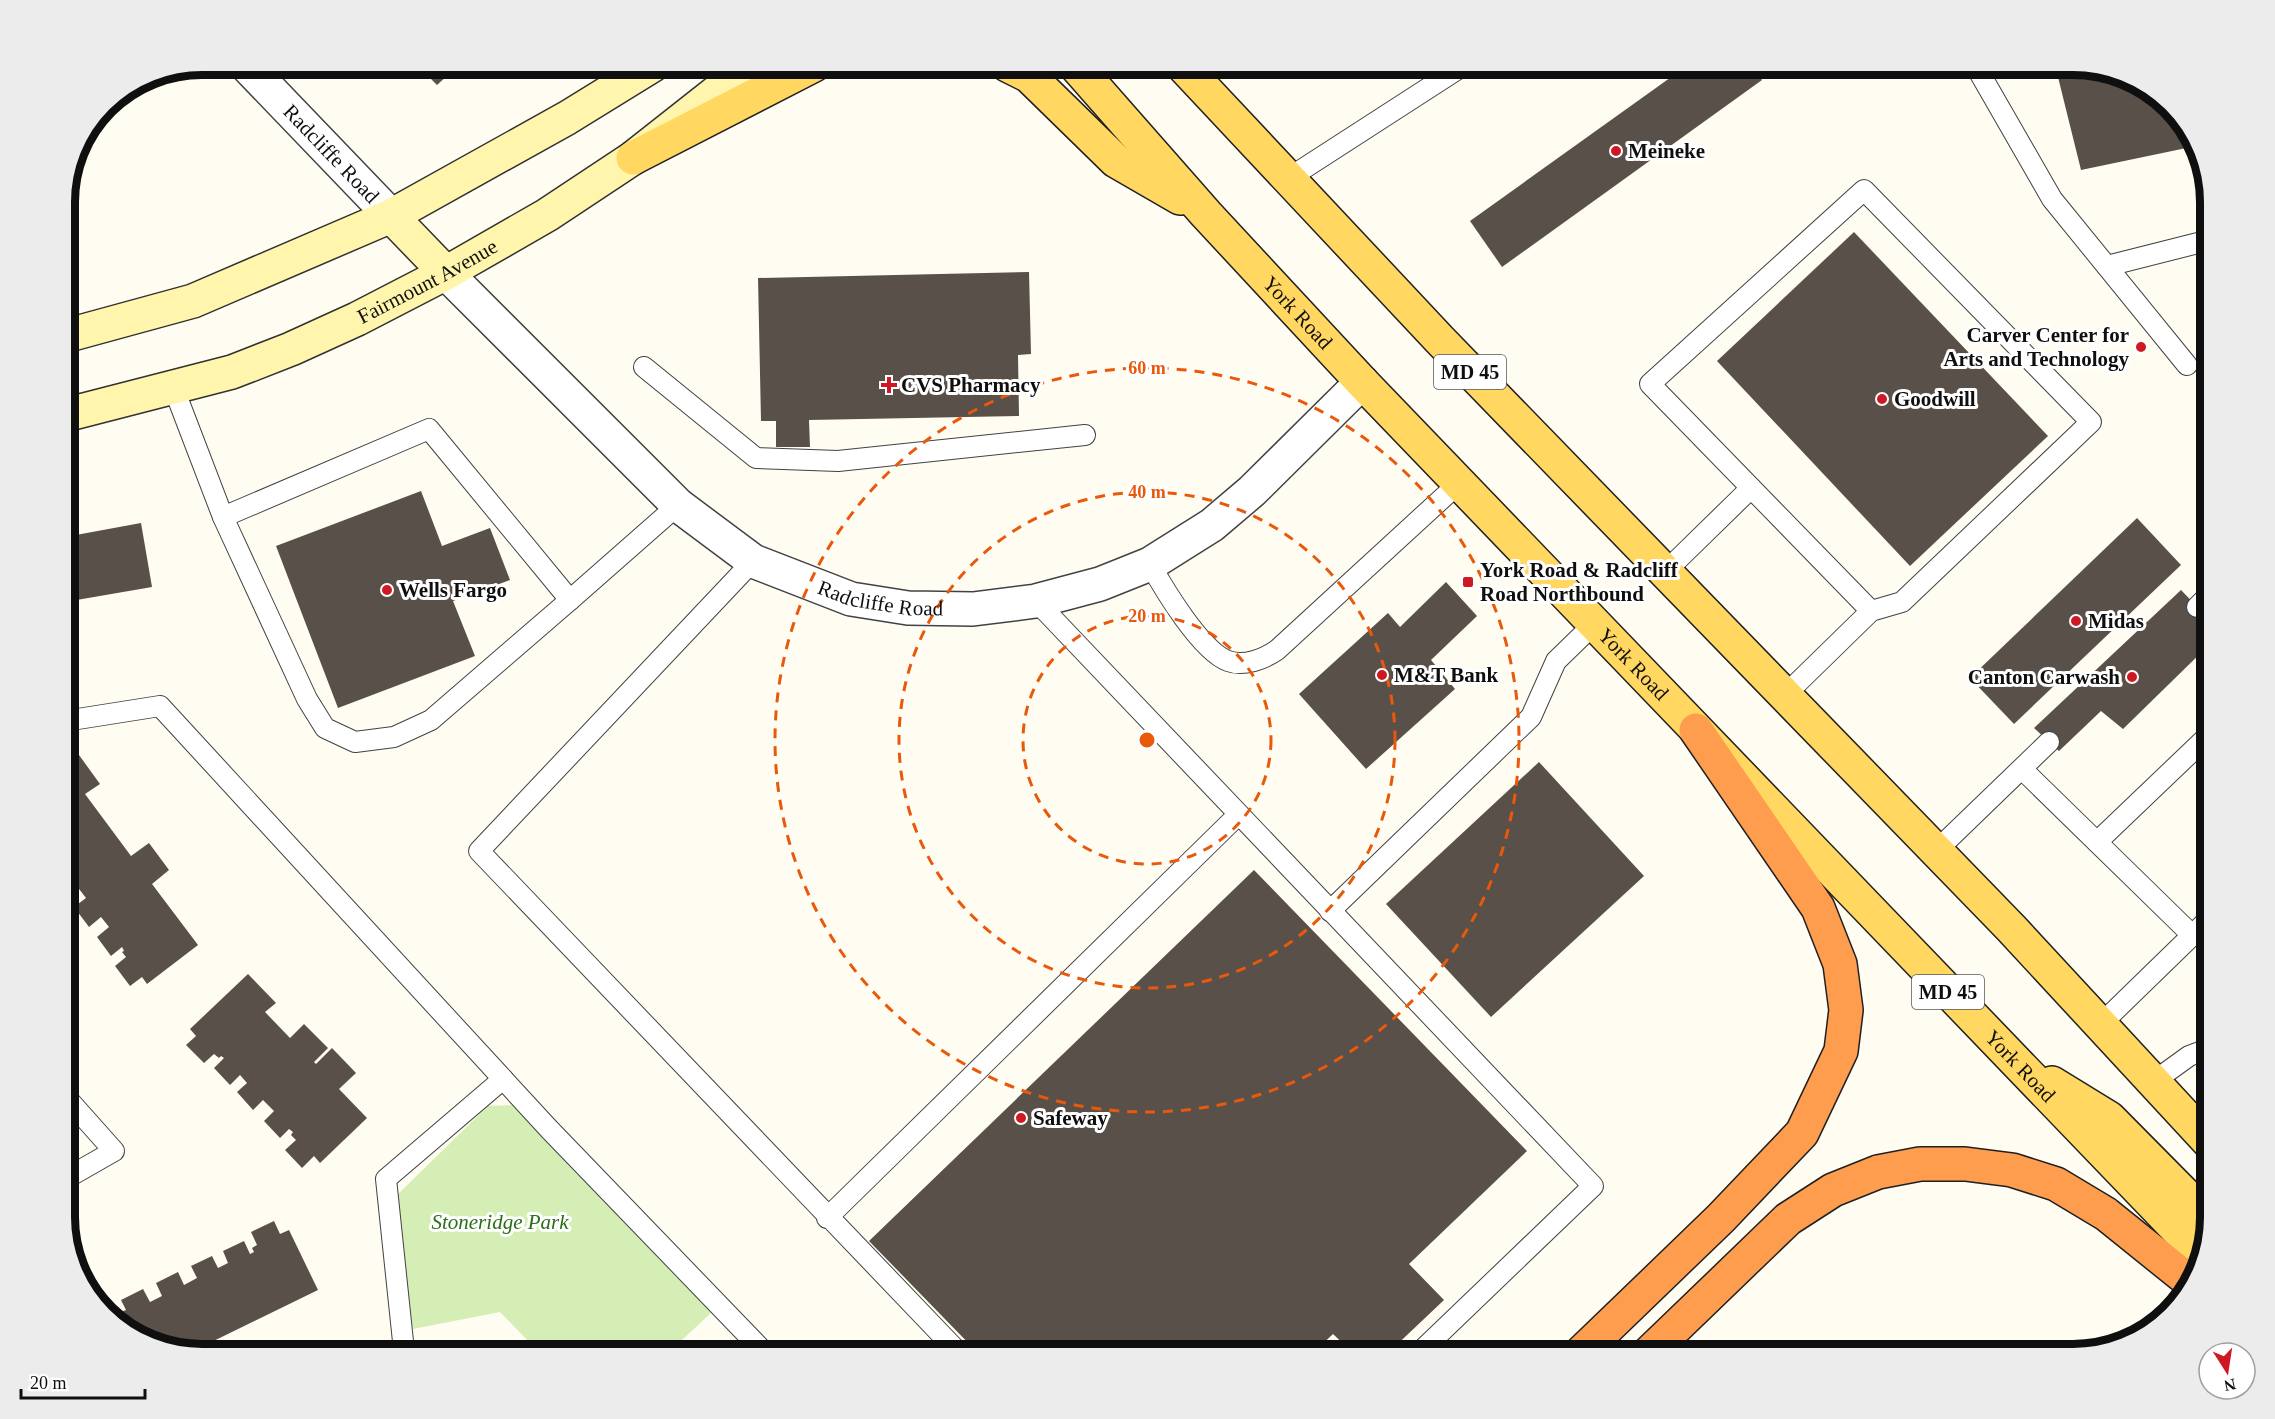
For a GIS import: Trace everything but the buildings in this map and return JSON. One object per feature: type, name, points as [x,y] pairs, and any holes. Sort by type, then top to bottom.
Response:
[{"type":"highway","points":[[1590,1344],[1721,1218],[1802,1133],[1841,1051],[1846,1010],[1840,963],[1818,909],[1696,730]]},
{"type":"highway","points":[[1658,1344],[1788,1219],[1833,1190],[1878,1172],[1920,1164],[1965,1164],[2012,1170],[2056,1184],[2106,1214],[2185,1277]]},
{"type":"main road","points":[[75,333],[193,301],[391,216],[549,129],[635,75]]},
{"type":"main road","name":"Fairmount Avenue","points":[[75,414],[232,372],[291,349],[446,273],[547,215],[633,158],[737,75]]},
{"type":"main road","points":[[633,158],[793,75]]},
{"type":"main road","points":[[1027,75],[1116,161],[1206,214]]},
{"type":"main road","name":"York Road","points":[[1086,75],[1206,214],[1362,382],[2196,1250]]},
{"type":"main road","name":"MD 45","points":[[1192,75],[1448,349],[1936,851],[2200,1132]]},
{"type":"main road","points":[[391,216],[446,273]]},
{"type":"main road","points":[[2021,1067],[2109,1118],[2200,1210]]},
{"type":"street","name":"Radcliffe Road","points":[[256,75],[391,216]]},
{"type":"street","name":"Radcliffe Road","points":[[446,273],[678,505],[753,561],[851,599],[908,608],[972,609],[1036,601],[1100,584],[1150,564],[1205,530],[1252,491],[1362,382]]},
{"type":"lane","points":[[1289,178],[1447,75]]},
{"type":"lane","points":[[1981,75],[2052,199],[2187,364]]},
{"type":"lane","points":[[1785,695],[1871,611],[1902,602],[2091,422],[1864,190],[1650,384],[1871,611]]},
{"type":"lane","points":[[2106,266],[2200,242]]},
{"type":"lane","points":[[644,367],[756,458],[838,461],[1085,435]]},
{"type":"lane","points":[[174,389],[223,517],[307,699],[325,728],[355,742],[393,737],[431,720],[678,505]]},
{"type":"lane","points":[[223,517],[429,429],[570,600]]},
{"type":"lane","points":[[1150,564],[1175,608],[1219,655],[1229,661],[1254,661],[1276,650],[1460,483]]},
{"type":"lane","points":[[1665,572],[1751,488]]},
{"type":"lane","points":[[753,561],[480,851],[826,1218],[950,1344]]},
{"type":"lane","points":[[1036,601],[1593,1186],[1428,1344]]},
{"type":"lane","points":[[1330,911],[1531,717],[1556,661],[1594,624]]},
{"type":"lane","points":[[75,719],[160,706],[503,1079],[756,1344]]},
{"type":"lane","points":[[1936,851],[2049,742]]},
{"type":"lane","points":[[2097,842],[2200,744]]},
{"type":"lane","points":[[2022,769],[2192,935]]},
{"type":"lane","points":[[826,1218],[1238,815]]},
{"type":"lane","points":[[2100,1025],[2200,927]]},
{"type":"lane","points":[[2153,1082],[2189,1056],[2200,1052]]},
{"type":"lane","points":[[403,1344],[386,1179],[503,1079]]},
{"type":"lane","points":[[75,1107],[114,1151],[75,1173]]},
{"type":"green space","name":"Stoneridge Park","points":[[515,1105],[712,1312],[678,1344],[531,1344],[500,1312],[413,1329],[393,1199],[488,1106]]},
{"type":"place","name":"Meineke","points":[[1616,151]]},
{"type":"place","name":"Carver Center for Arts and Technology","points":[[2141,347]]},
{"type":"place","name":"CVS Pharmacy","points":[[889,385]]},
{"type":"place","name":"Goodwill","points":[[1882,399]]},
{"type":"place","name":"York Road & Radcliff Road Northbound","points":[[1468,582]]},
{"type":"place","name":"Wells Fargo","points":[[387,590]]},
{"type":"place","name":"Midas","points":[[2076,621]]},
{"type":"place","name":"M&T Bank","points":[[1382,675]]},
{"type":"place","name":"Canton Carwash","points":[[2132,677]]},
{"type":"place","name":"Safeway","points":[[1021,1118]]}]
